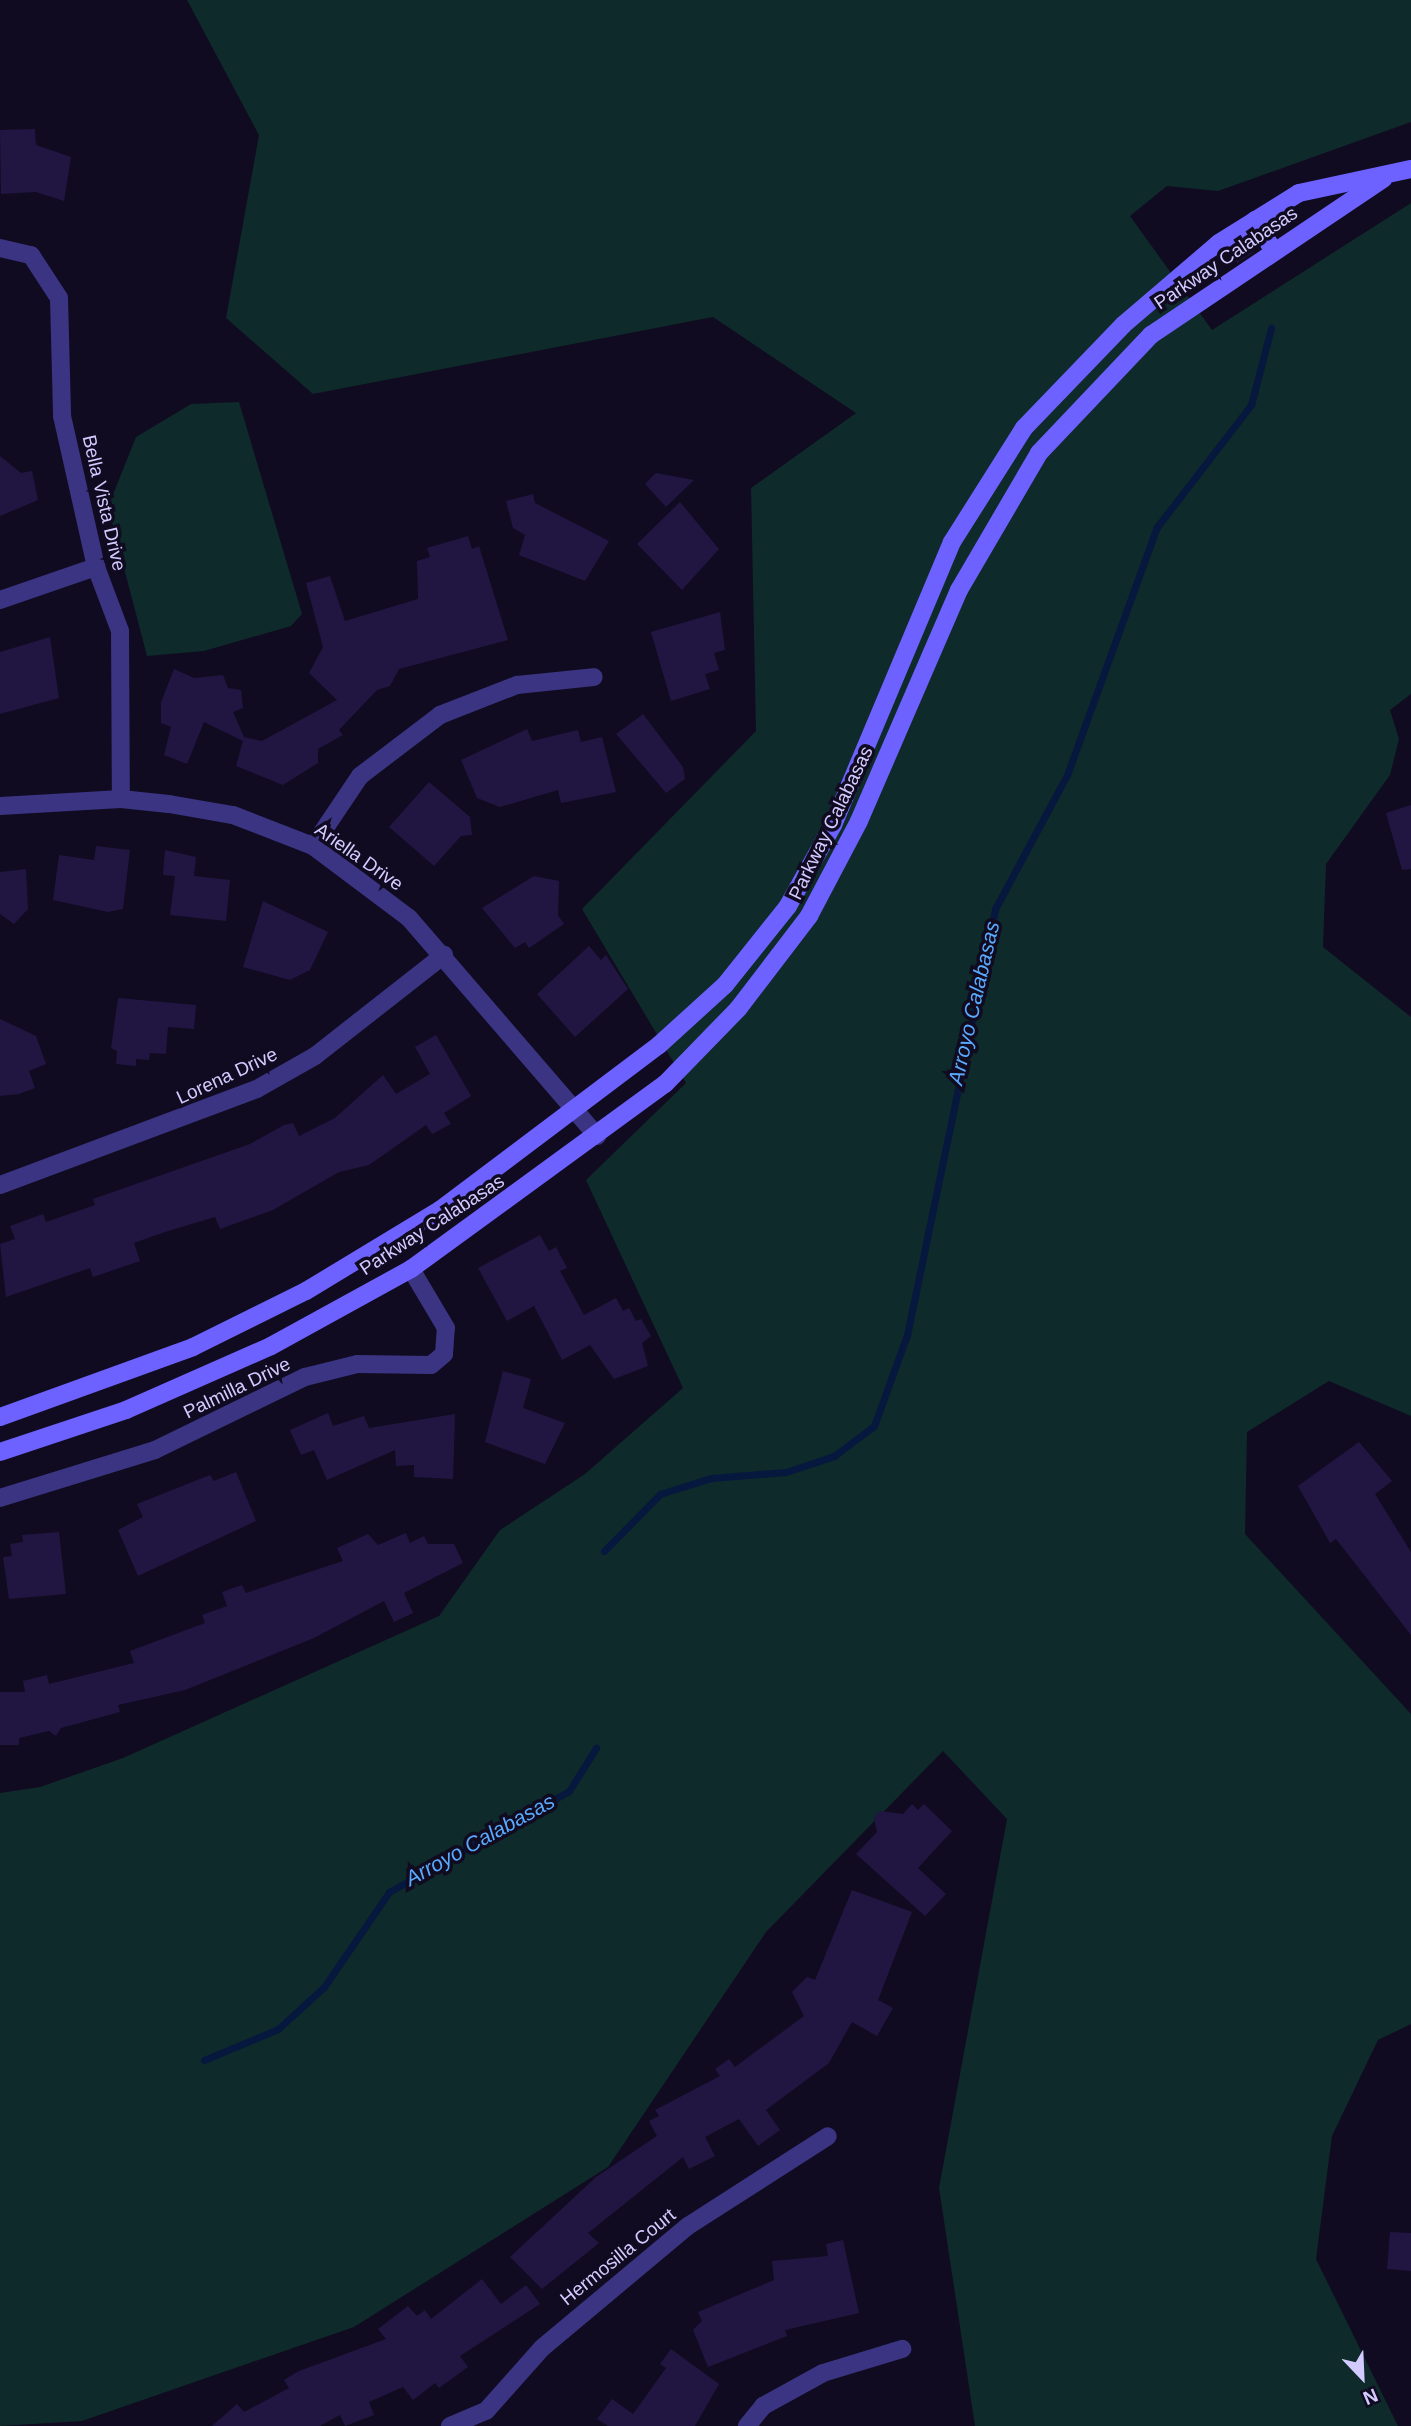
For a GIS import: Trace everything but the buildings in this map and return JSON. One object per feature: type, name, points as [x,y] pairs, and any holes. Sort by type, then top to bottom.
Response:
[{"type":"street","name":"Parkway Calabasas","points":[[0,1417],[193,1348],[395,1240],[574,1112],[725,985],[788,906],[833,825],[952,542],[1024,428],[1175,279],[1255,220],[1299,193],[1386,177],[1411,169]]},
{"type":"street","name":"Parkway Calabasas","points":[[0,1452],[126,1410],[271,1346],[411,1269],[665,1084],[738,1009],[809,916],[859,821],[959,590],[1016,488],[1086,397],[1193,302],[1386,177]]},
{"type":"street","points":[[1255,220],[1273,250]]},
{"type":"street","name":"Bella Vista Drive","points":[[0,248],[31,255],[59,298],[62,416],[96,567],[120,631],[121,799]]},
{"type":"street","points":[[1175,279],[1185,283],[1193,302]]},
{"type":"street","points":[[0,600],[96,567]]},
{"type":"street","points":[[313,846],[360,776],[440,715],[517,685],[594,677]]},
{"type":"street","name":"Ariella Drive","points":[[0,806],[121,799],[233,815],[313,846],[409,918],[444,955],[542,1075],[597,1136]]},
{"type":"street","name":"Lorena Drive","points":[[0,1185],[257,1089],[315,1056],[444,955]]},
{"type":"street","points":[[395,1240],[411,1269]]},
{"type":"street","name":"Palmilla Drive","points":[[0,1498],[155,1450],[305,1377],[357,1364],[431,1365],[444,1354],[446,1328],[411,1269]]},
{"type":"street","name":"Hermosilla Court","points":[[450,2426],[486,2411],[542,2348],[688,2225],[828,2136]]},
{"type":"street","points":[[747,2426],[763,2406],[823,2373],[902,2348]]},
{"type":"green space","points":[[187,0],[1411,0],[1411,122],[1218,191],[1167,186],[1130,216],[1212,330],[1411,203],[1411,694],[1390,710],[1399,739],[1390,775],[1326,864],[1323,947],[1411,1017],[1411,1416],[1329,1381],[1247,1432],[1245,1534],[1411,1714],[1411,2024],[1378,2040],[1332,2136],[1316,2259],[1398,2426],[975,2426],[939,2188],[1007,1819],[943,1751],[766,1932],[608,2167],[354,2327],[82,2421],[0,2426],[0,1793],[40,1787],[123,1758],[439,1616],[500,1530],[585,1474],[683,1388],[586,1180],[686,1083],[582,909],[756,731],[751,488],[856,413],[713,317],[313,394],[226,318],[259,135]]},
{"type":"green space","points":[[239,402],[302,614],[291,626],[204,651],[147,656],[108,507],[136,437],[191,404]]},
{"type":"waterway","name":"Arroyo Calabasas","points":[[604,1551],[660,1494],[711,1478],[786,1472],[834,1456],[874,1426],[907,1335],[995,909],[1067,775],[1157,527],[1251,405],[1271,328]]},
{"type":"waterway","name":"Arroyo Calabasas","points":[[204,2060],[278,2029],[324,1987],[389,1892],[569,1791],[596,1748]]}]
